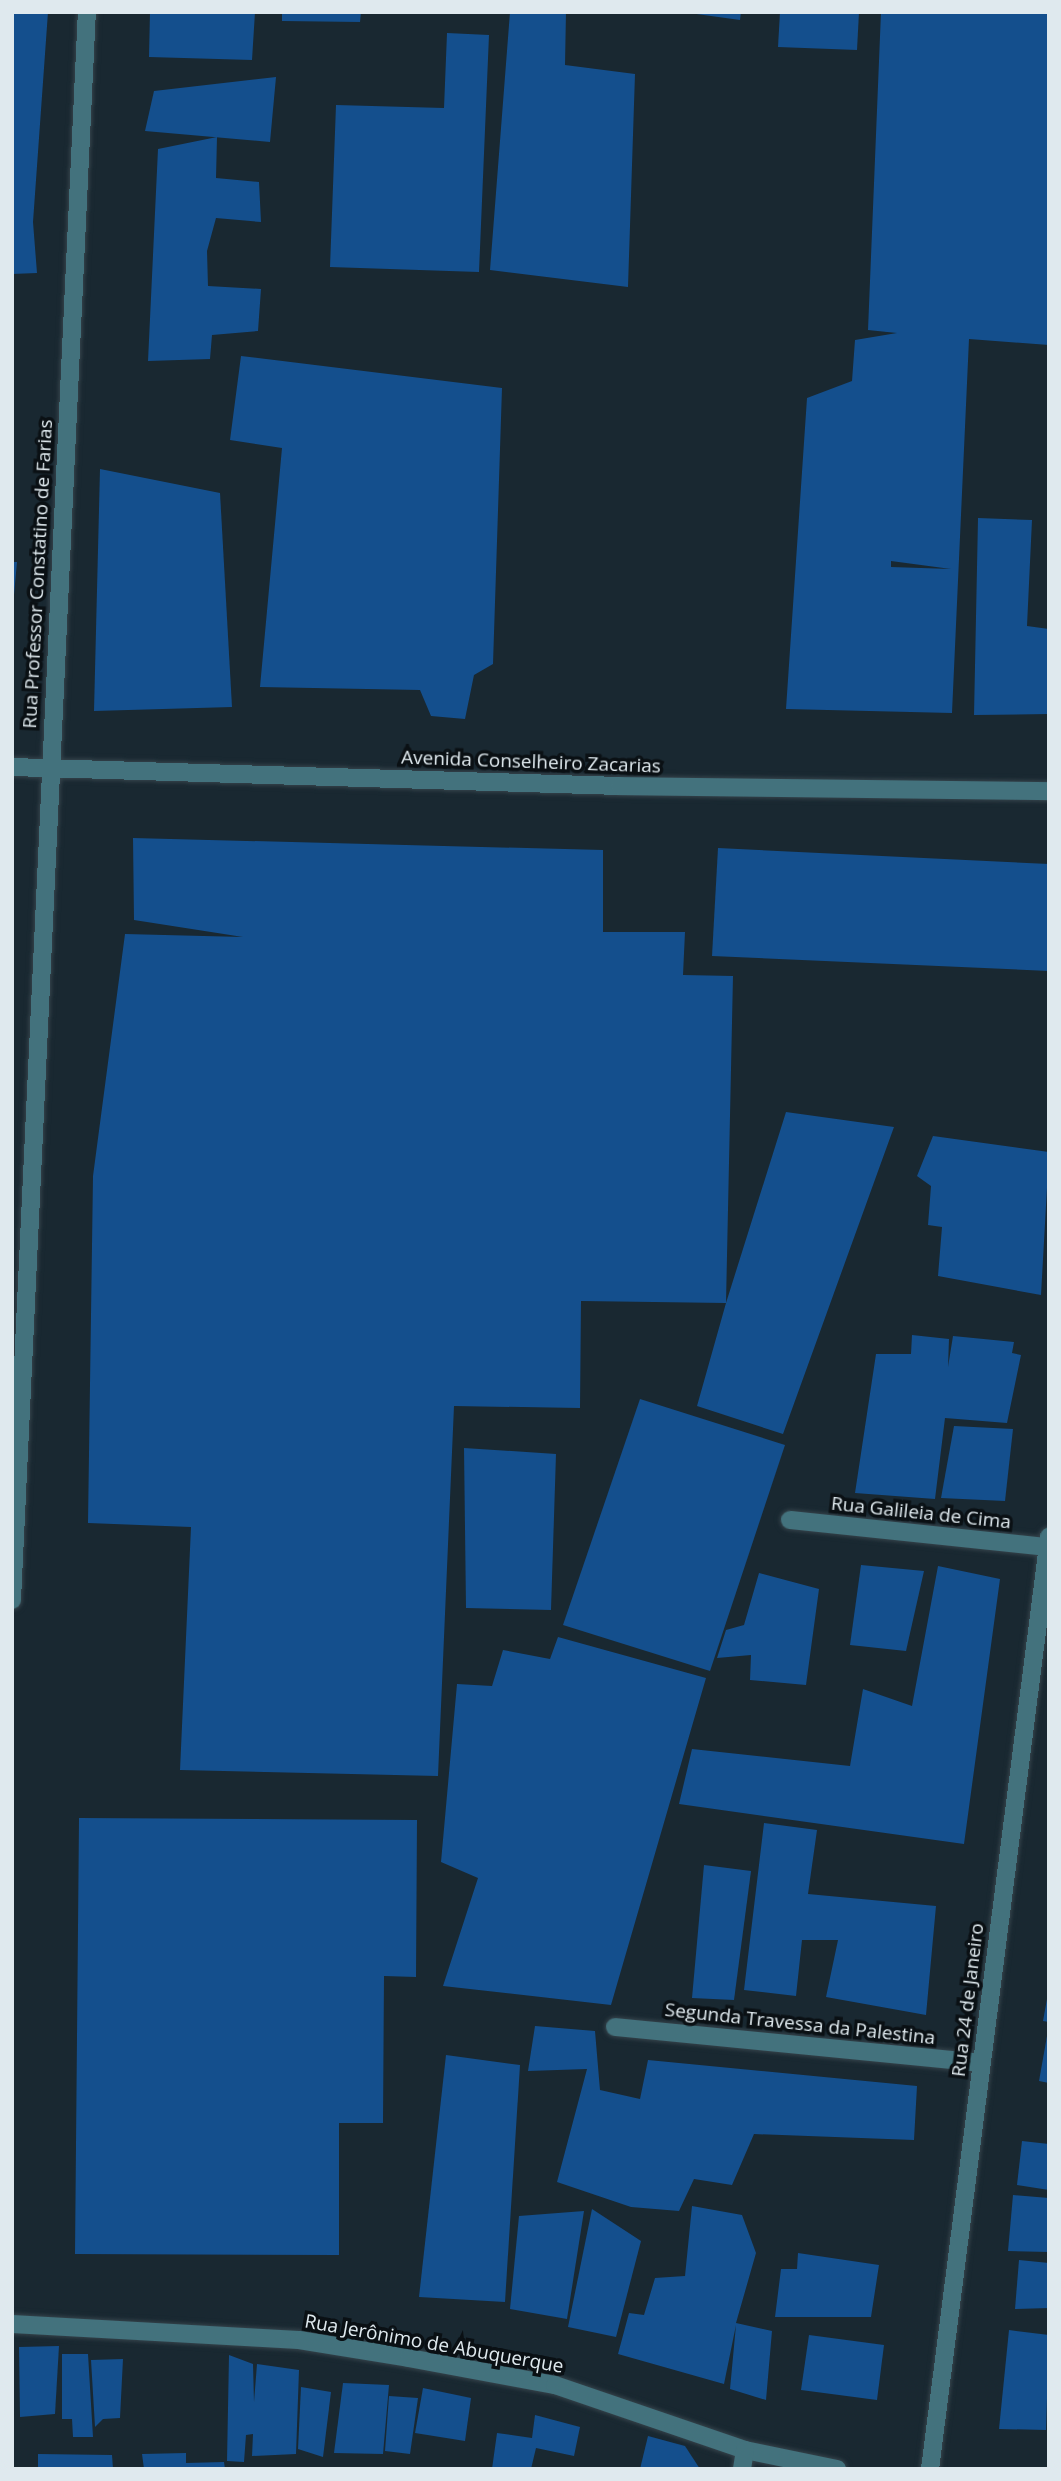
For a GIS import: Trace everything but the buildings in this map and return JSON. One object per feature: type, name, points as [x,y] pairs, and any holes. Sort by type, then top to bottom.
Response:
[{"type":"street","name":"Rua Professor Constatino de Farias","points":[[12,1600],[18,1372],[87,12]]},
{"type":"street","name":"Avenida Conselheiro Zacarias","points":[[12,767],[620,786],[1049,791]]},
{"type":"street","name":"Rua Galileia de Cima","points":[[790,1520],[1048,1543]]},
{"type":"street","name":"Rua 24 de Janeiro","points":[[930,2469],[1048,1543]]},
{"type":"street","name":"Segunda Travessa da Palestina","points":[[615,2027],[981,2063]]},
{"type":"street","name":"Rua Jerônimo de Abuquerque","points":[[12,2324],[299,2340],[409,2358],[555,2385],[745,2450],[837,2469]]},
{"type":"street","points":[[742,2469],[745,2450]]}]
